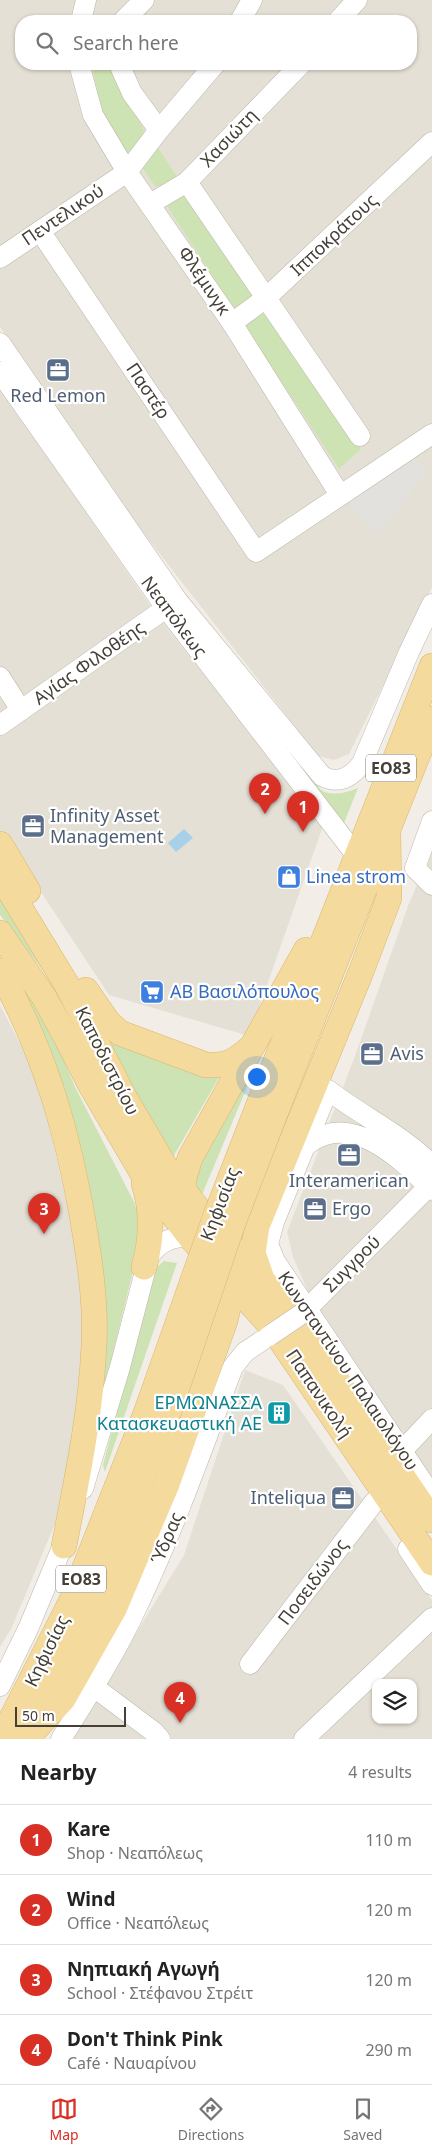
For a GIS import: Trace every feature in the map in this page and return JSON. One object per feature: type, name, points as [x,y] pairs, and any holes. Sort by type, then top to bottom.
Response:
[{"type":"main road","name":"Κηφισίας","points":[[269,1103],[353,865],[432,666]]},
{"type":"main road","name":"Κηφισίας","points":[[26,1739],[90,1608],[156,1417],[216,1215],[269,1103],[388,831],[432,719]]},
{"type":"main road","points":[[262,1278],[256,1266],[253,1253],[262,1235],[388,898],[388,831]]},
{"type":"main road","points":[[0,844],[94,1002],[108,1022],[120,1033],[206,1065],[216,1066],[233,1062],[251,1048]]},
{"type":"main road","points":[[262,1235],[225,1240],[190,1237],[182,1214],[182,1189],[190,1158],[353,865]]},
{"type":"main road","name":"Καποδιστρίου","points":[[0,875],[68,985],[123,1095],[162,1161],[182,1189],[225,1240]]},
{"type":"main road","name":"Καποδιστρίου","points":[[0,933],[44,997],[91,1086],[134,1161],[160,1200],[190,1237]]},
{"type":"main road","points":[[0,972],[16,1000],[47,1072],[60,1114],[73,1162],[92,1271],[94,1343],[88,1418],[64,1546]]},
{"type":"main road","points":[[328,1090],[351,1031],[361,972]]},
{"type":"main road","points":[[134,1161],[145,1186],[150,1213],[149,1250],[144,1267]]},
{"type":"main road","name":"Παπανικολή","points":[[190,1237],[233,1282],[432,1563]]},
{"type":"main road","points":[[26,1739],[63,1700],[114,1609],[167,1484],[229,1309],[233,1282],[230,1254],[225,1240]]},
{"type":"main road","name":"Κωνσταντίνου Παλαιολόγου","points":[[225,1240],[292,1312],[432,1520]]},
{"type":"main road","points":[[221,1334],[234,1321],[254,1317],[263,1320],[268,1333]]},
{"type":"main road","name":"Κηφισίας","points":[[1,1739],[72,1600],[156,1417]]},
{"type":"street","points":[[82,15],[86,0]]},
{"type":"street","points":[[129,15],[144,0]]},
{"type":"street","points":[[243,15],[252,0]]},
{"type":"street","points":[[343,15],[357,0]]},
{"type":"street","name":"Φλέμινγκ","points":[[81,70],[93,115],[127,172],[232,322],[340,495]]},
{"type":"street","points":[[122,70],[132,93],[158,130]]},
{"type":"street","name":"Πεντελικού","points":[[0,258],[127,172],[158,130],[210,70]]},
{"type":"street","name":"Χασιώτη","points":[[150,204],[187,182],[294,70]]},
{"type":"street","name":"Ιπποκράτους","points":[[232,322],[266,298],[432,142]]},
{"type":"street","points":[[187,182],[360,436]]},
{"type":"street","name":"Παστέρ","points":[[40,231],[256,552],[340,495]]},
{"type":"street","name":"Νεαπόλεως","points":[[0,343],[172,604],[353,865]]},
{"type":"street","name":"Νεαπόλεως","points":[[0,372],[172,604],[322,776],[334,780],[351,776],[362,763],[408,652],[432,604]]},
{"type":"street","points":[[340,495],[432,434]]},
{"type":"street","name":"Αγίας Φιλοθέης","points":[[0,725],[172,604]]},
{"type":"street","points":[[0,677],[22,710]]},
{"type":"street","points":[[432,821],[415,868],[432,885]]},
{"type":"street","points":[[262,1235],[272,1229],[308,1144],[328,1090],[354,1110],[411,1147],[432,1166]]},
{"type":"street","points":[[308,1144],[320,1136],[331,1134],[349,1133],[366,1138],[387,1151],[431,1187]]},
{"type":"street","name":"Συγγρού","points":[[268,1333],[305,1311],[431,1187]]},
{"type":"street","name":"Κωνσταντίνου Παλαιολόγου","points":[[262,1235],[305,1311],[432,1496]]},
{"type":"street","points":[[0,1686],[28,1629],[64,1546],[93,1462],[120,1367],[144,1267],[152,1251],[166,1240],[190,1237]]},
{"type":"street","name":"Παπανικολή","points":[[268,1333],[375,1501],[432,1585]]},
{"type":"street","name":"Ύδρας","points":[[61,1739],[94,1687],[137,1608],[174,1521],[233,1367],[245,1352],[268,1333]]},
{"type":"street","points":[[402,1452],[432,1419]]},
{"type":"street","name":"Ποσειδώνος","points":[[250,1664],[375,1501]]},
{"type":"street","points":[[306,1738],[432,1618]]},
{"type":"street","points":[[94,1687],[154,1732],[160,1739]]},
{"type":"shaded area","points":[[0,0],[432,0],[432,587],[349,754],[334,760],[318,756],[145,535],[0,327]]},
{"type":"shaded area","points":[[0,388],[156,614],[323,826],[249,1036],[109,995],[0,830]]},
{"type":"shaded area","points":[[411,456],[429,470],[378,535],[344,499]]},
{"type":"shaded area","points":[[432,850],[432,1477],[321,1321],[293,1257],[287,1232],[355,1056],[408,906]]},
{"type":"shaded area","points":[[0,1005],[39,1081],[75,1239],[86,1337],[80,1427],[59,1514],[12,1627],[0,1647]]},
{"type":"shaded area","points":[[245,1370],[283,1385],[432,1600],[432,1739],[71,1739],[184,1555]]},
{"type":"green space","points":[[93,70],[118,70],[145,134],[131,154],[127,155],[108,124],[99,102]]},
{"type":"green space","points":[[155,143],[177,177],[161,186],[155,186],[139,163]]},
{"type":"green space","points":[[181,185],[258,298],[236,312],[161,197]]},
{"type":"green space","points":[[266,307],[361,449],[339,469],[242,322]]},
{"type":"green space","points":[[184,618],[322,791],[340,793],[358,788],[344,823]]},
{"type":"green space","points":[[0,888],[52,982],[0,915]]},
{"type":"green space","points":[[0,950],[49,1025],[75,1087],[134,1202],[140,1219],[139,1247],[89,1450],[102,1271],[96,1223],[87,1174],[71,1115]]},
{"type":"green space","points":[[277,1016],[201,1197],[196,1192],[193,1172]]},
{"type":"green space","points":[[105,1039],[117,1045],[221,1074],[169,1164]]},
{"type":"green space","points":[[164,1261],[177,1263],[105,1472],[103,1465],[154,1270]]},
{"type":"water","points":[[184,829],[193,838],[176,852],[168,843]]},
{"type":"place","name":"Red Lemon","points":[[58,370]]},
{"type":"place","name":"Wind","points":[[265,814]]},
{"type":"place","name":"Infinity Asset Management","points":[[33,826]]},
{"type":"place","name":"Kare","points":[[303,832]]},
{"type":"place","name":"Linea strom","points":[[289,877]]},
{"type":"place","name":"ΑΒ Βασιλόπουλος","points":[[152,992]]},
{"type":"place","name":"Avis","points":[[372,1054]]},
{"type":"place","name":"Interamerican","points":[[349,1155]]},
{"type":"place","name":"Ergo","points":[[315,1209]]},
{"type":"place","name":"Νηπιακή Αγωγή","points":[[44,1234]]},
{"type":"place","name":"ΕΡΜΩΝΑΣΣΑ Κατασκευαστική ΑΕ","points":[[279,1413]]},
{"type":"place","name":"Inteliqua","points":[[343,1498]]},
{"type":"place","name":"Don't Think Pink","points":[[180,1723]]}]
